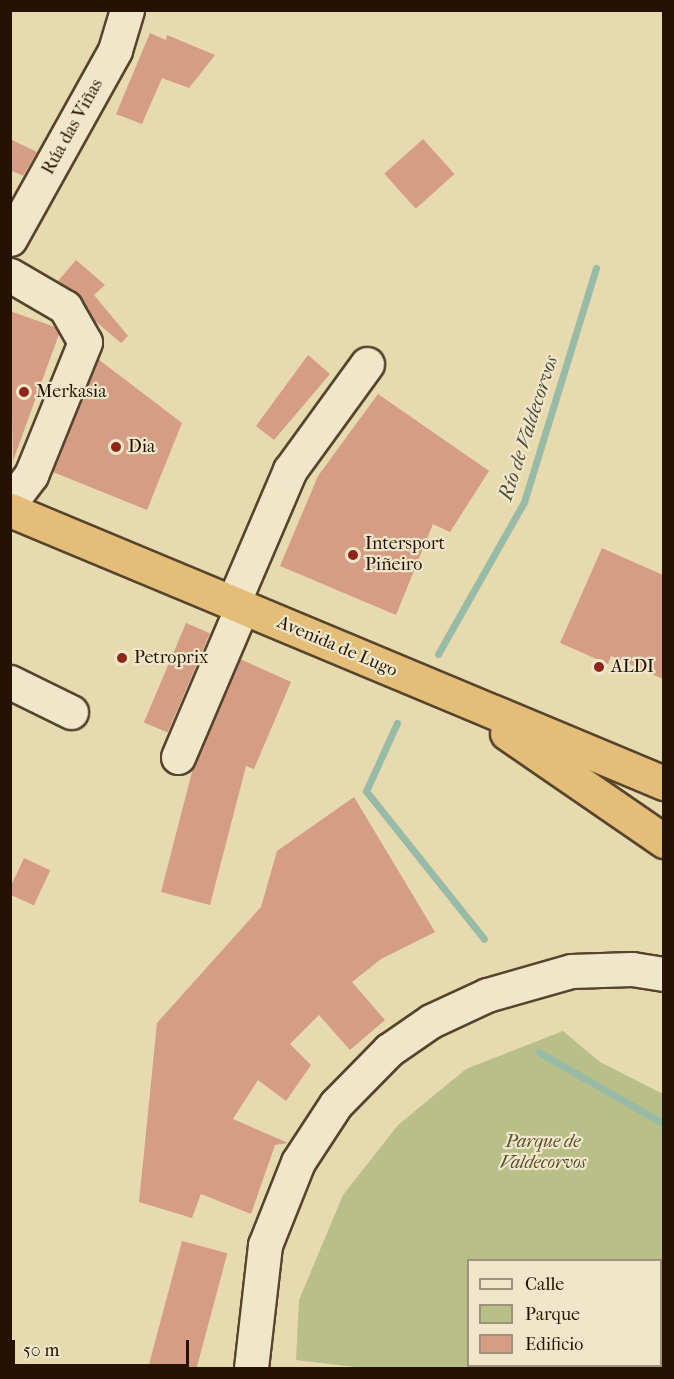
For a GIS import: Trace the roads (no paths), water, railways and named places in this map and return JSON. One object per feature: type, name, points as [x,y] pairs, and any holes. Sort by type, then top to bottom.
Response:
[{"type":"highway","name":"Avenida de Lugo","points":[[10,510],[663,783]]},
{"type":"highway","points":[[445,692],[663,841]]},
{"type":"street","name":"Rúa das Viñas","points":[[10,239],[116,50],[127,10]]},
{"type":"street","points":[[10,275],[65,307],[85,342],[31,475],[10,503]]},
{"type":"street","points":[[178,757],[290,470],[367,364]]},
{"type":"street","points":[[10,682],[71,712]]},
{"type":"street","points":[[251,1368],[265,1245],[298,1162],[336,1104],[389,1050],[431,1021],[486,995],[571,971],[632,969],[663,974]]},
{"type":"street","points":[[271,1368],[281,1255],[316,1169],[353,1113],[405,1061],[445,1034],[498,1011],[581,993],[663,995]]},
{"type":"waterway","name":"Río de Valdecorvos","points":[[438,654],[524,502],[596,268]]},
{"type":"waterway","name":"Río de Valdecorvos","points":[[397,723],[366,791],[484,939]]},
{"type":"waterway","name":"Río de Valdecorvos","points":[[539,1052],[664,1124]]},
{"type":"place","name":"Merkasia","points":[[24,392]]},
{"type":"place","name":"Dia","points":[[116,447]]},
{"type":"place","name":"Intersport Piñeiro","points":[[353,555]]},
{"type":"place","name":"Petroprix","points":[[122,658]]},
{"type":"place","name":"ALDI","points":[[599,667]]},
{"type":"park label","name":"Parque de Valdecorvos","points":[[543,1153]]}]
